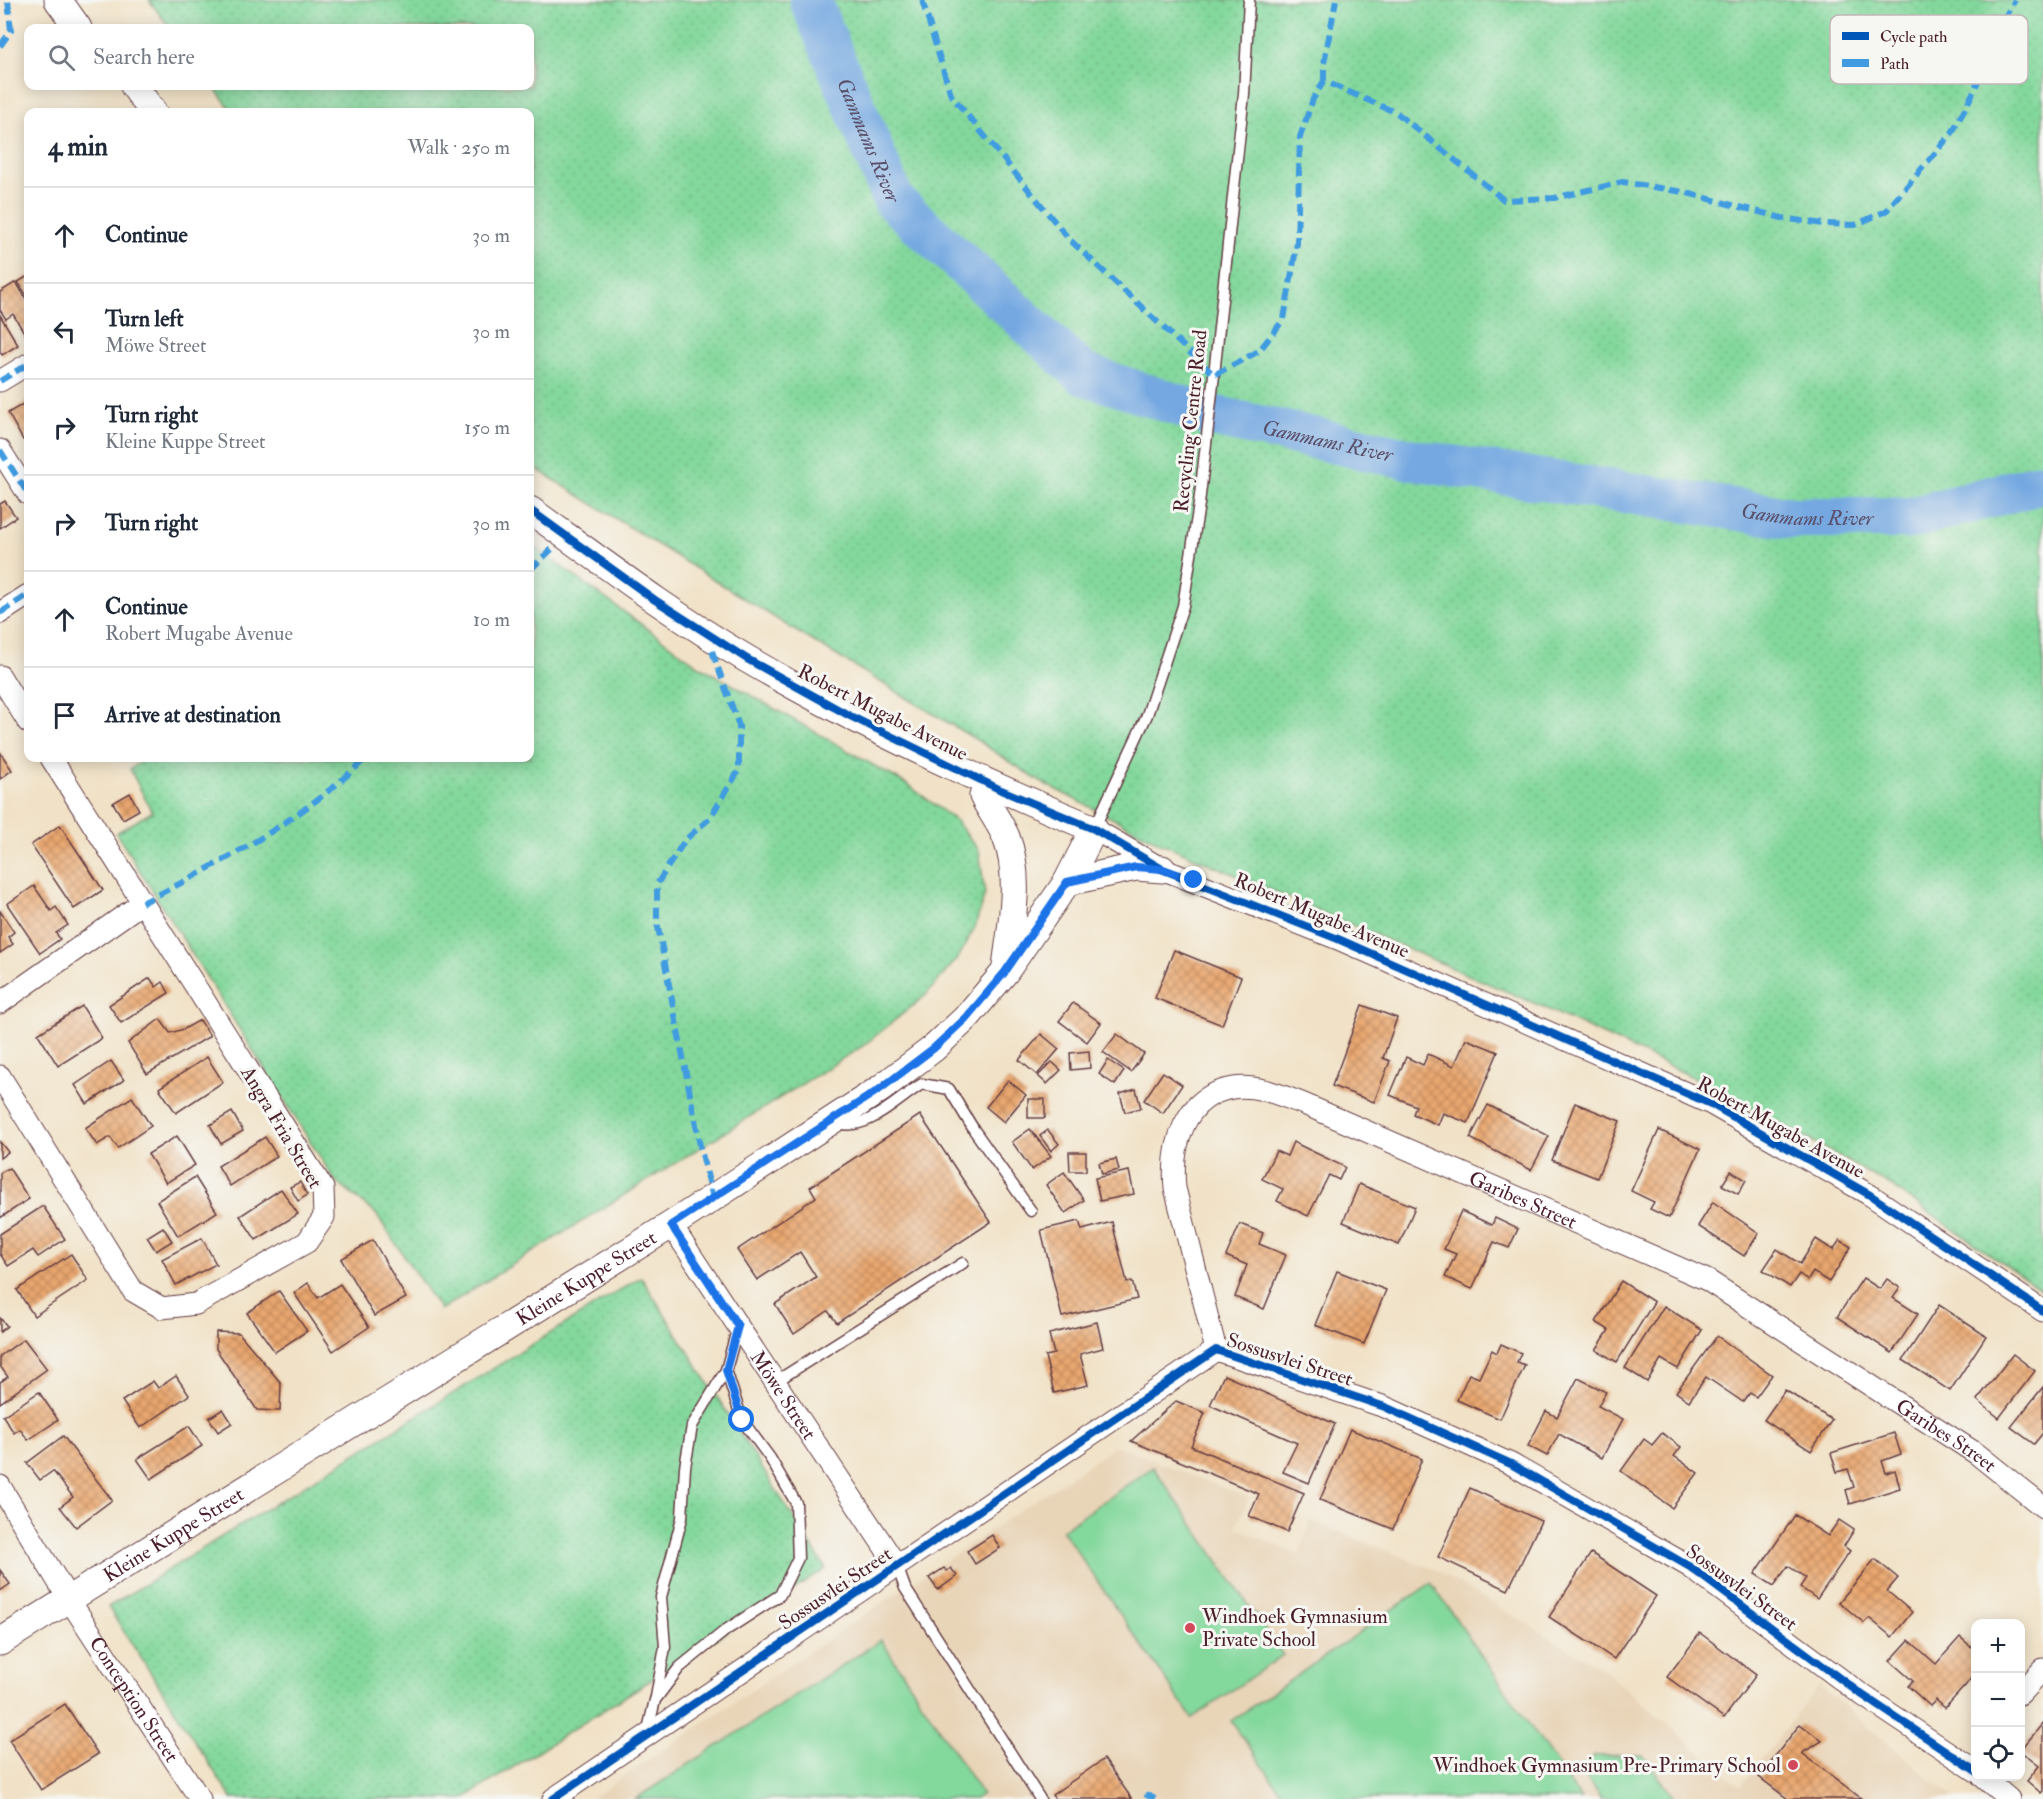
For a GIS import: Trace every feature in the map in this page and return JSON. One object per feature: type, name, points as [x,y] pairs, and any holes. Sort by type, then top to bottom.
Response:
[{"type":"street","points":[[58,0],[75,24]]},
{"type":"street","points":[[77,0],[93,24]]},
{"type":"street","points":[[121,90],[133,108]]},
{"type":"street","points":[[137,90],[150,108]]},
{"type":"street","points":[[0,381],[24,366]]},
{"type":"street","points":[[0,450],[24,488]]},
{"type":"street","name":"Robert Mugabe Avenue","points":[[534,513],[655,600],[747,659],[1090,839]]},
{"type":"street","name":"Robert Mugabe Avenue","points":[[534,530],[681,633],[865,739],[983,796],[1338,939],[1712,1104],[1870,1195],[2043,1311]]},
{"type":"street","points":[[0,613],[24,597]]},
{"type":"street","points":[[0,676],[24,715]]},
{"type":"street","name":"Angra Fria Street","points":[[0,1076],[133,1291],[162,1308],[196,1304],[308,1242],[324,1217],[323,1188],[54,762]]},
{"type":"street","points":[[983,796],[1006,839],[1012,870],[1014,903],[1005,972]]},
{"type":"street","name":"Kleine Kuppe Street","points":[[0,1642],[671,1225],[880,1089],[934,1048],[966,1018],[1005,972],[1067,882],[1090,839]]},
{"type":"street","points":[[1067,882],[1152,864]]},
{"type":"street","points":[[0,1003],[142,903]]},
{"type":"street","name":"Garibes Street","points":[[1216,1350],[1175,1188],[1173,1164],[1182,1130],[1198,1102],[1233,1088],[1259,1089],[1304,1104],[1707,1280],[1977,1454],[2043,1507]]},
{"type":"street","name":"Möwe Street","points":[[671,1225],[897,1566]]},
{"type":"street","name":"Sossusvlei Street","points":[[553,1799],[1216,1350],[1384,1407],[1511,1464],[1690,1567],[1858,1692],[1971,1759]]},
{"type":"street","name":"Conception Street","points":[[0,1486],[68,1598],[200,1799]]},
{"type":"street","points":[[2025,1689],[2043,1669]]},
{"type":"street","points":[[1988,1781],[2009,1799]]},
{"type":"lane","name":"Recycling Centre Road","points":[[1090,839],[1147,715],[1183,606],[1198,514],[1214,375],[1244,94],[1249,0]]},
{"type":"lane","points":[[831,1121],[847,1126],[867,1121],[922,1084],[949,1089],[974,1130],[1031,1211]]},
{"type":"lane","points":[[775,1382],[963,1263]]},
{"type":"lane","points":[[647,1735],[665,1647],[661,1597],[682,1518],[685,1467],[692,1426],[726,1370],[738,1326]]},
{"type":"lane","points":[[655,1700],[679,1668],[726,1630],[780,1595],[798,1558],[796,1503],[742,1420],[726,1370]]},
{"type":"lane","points":[[897,1566],[905,1588],[1040,1799]]},
{"type":"shaded area","name":"Windhoek Gymnasium Private School","points":[[1116,1446],[1249,1498],[1236,1527],[1299,1555],[1311,1521],[1434,1569],[1602,1668],[1740,1787],[1819,1685],[1954,1799],[590,1799]]},
{"type":"green space","points":[[149,0],[2043,0],[2043,1291],[1891,1186],[1725,1092],[1543,1007],[1161,843],[1039,781],[980,742],[796,631],[534,467],[534,108],[230,108],[216,90],[534,90],[534,24],[167,24]]},
{"type":"green space","points":[[534,547],[698,665],[908,785],[956,821],[979,850],[985,894],[975,927],[958,958],[926,995],[863,1046],[440,1310],[376,1214],[335,1181],[116,833],[152,812],[130,769],[140,762],[534,762]]},
{"type":"green space","points":[[641,1277],[826,1569],[463,1799],[232,1799],[108,1607]]},
{"type":"green space","points":[[1153,1467],[1283,1655],[1192,1718],[1062,1530]]},
{"type":"green space","points":[[1431,1583],[1581,1799],[1286,1799],[1231,1721]]},
{"type":"green space","points":[[881,1640],[982,1794],[975,1799],[635,1799]]},
{"type":"green space","points":[[1643,1755],[1675,1799],[1601,1799],[1580,1769],[1594,1756]]},
{"type":"building","points":[[24,278],[24,292],[18,282]]},
{"type":"building","points":[[16,282],[24,295],[24,332],[13,314],[6,319],[0,310],[0,292]]},
{"type":"building","points":[[0,315],[18,345],[2,355],[0,352]]},
{"type":"building","points":[[24,403],[23,440],[8,413]]},
{"type":"building","points":[[5,501],[16,517],[0,528],[0,504]]},
{"type":"building","points":[[0,752],[12,770],[0,779]]},
{"type":"building","points":[[130,793],[139,810],[123,819],[113,803]]},
{"type":"building","points":[[60,825],[103,890],[74,909],[31,845]]},
{"type":"building","points":[[34,886],[51,911],[56,907],[68,925],[56,933],[60,939],[40,953],[7,904]]},
{"type":"building","points":[[0,911],[14,932],[8,937],[13,944],[0,953]]},
{"type":"building","points":[[1174,950],[1241,977],[1222,1025],[1155,998]]},
{"type":"building","points":[[150,978],[156,987],[163,982],[169,993],[121,1023],[109,1005]]},
{"type":"building","points":[[1073,1003],[1101,1023],[1087,1042],[1059,1021]]},
{"type":"building","points":[[1362,1005],[1397,1018],[1383,1058],[1390,1061],[1374,1102],[1332,1086]]},
{"type":"building","points":[[82,1006],[102,1038],[58,1066],[38,1034]]},
{"type":"building","points":[[160,1019],[170,1033],[184,1029],[200,1020],[210,1036],[147,1074],[128,1043]]},
{"type":"building","points":[[1041,1034],[1059,1049],[1037,1075],[1019,1060]]},
{"type":"building","points":[[1117,1034],[1144,1054],[1131,1072],[1103,1052]]},
{"type":"building","points":[[1466,1039],[1498,1052],[1468,1123],[1443,1113],[1438,1125],[1413,1114],[1416,1106],[1390,1095],[1406,1057],[1423,1065],[1428,1054],[1454,1066]]},
{"type":"building","points":[[1089,1051],[1090,1068],[1071,1070],[1070,1053]]},
{"type":"building","points":[[207,1057],[223,1082],[176,1113],[159,1088]]},
{"type":"building","points":[[1108,1060],[1124,1071],[1115,1085],[1099,1074]]},
{"type":"building","points":[[111,1061],[124,1080],[87,1104],[75,1085]]},
{"type":"building","points":[[1052,1062],[1061,1070],[1047,1084],[1038,1076]]},
{"type":"building","points":[[1163,1072],[1182,1085],[1163,1113],[1144,1100]]},
{"type":"building","points":[[1008,1080],[1026,1095],[1004,1122],[986,1107]]},
{"type":"building","points":[[1136,1089],[1141,1108],[1125,1112],[1120,1094]]},
{"type":"building","points":[[132,1097],[151,1126],[118,1148],[110,1137],[97,1145],[85,1128]]},
{"type":"building","points":[[1028,1099],[1045,1099],[1045,1118],[1028,1118]]},
{"type":"building","points":[[1575,1103],[1620,1121],[1597,1178],[1552,1160]]},
{"type":"building","points":[[1488,1105],[1549,1136],[1531,1170],[1470,1138]]},
{"type":"building","points":[[232,1112],[243,1131],[221,1144],[210,1125]]},
{"type":"building","points":[[920,1115],[991,1222],[837,1323],[828,1311],[794,1334],[775,1304],[816,1277],[800,1252],[757,1280],[737,1250],[816,1197],[810,1187]]},
{"type":"building","points":[[1030,1129],[1051,1156],[1032,1170],[1012,1142]]},
{"type":"building","points":[[1048,1130],[1059,1144],[1051,1151],[1040,1136]]},
{"type":"building","points":[[1659,1130],[1700,1149],[1669,1218],[1650,1209],[1654,1202],[1631,1191]]},
{"type":"building","points":[[177,1136],[195,1165],[166,1183],[148,1154]]},
{"type":"building","points":[[265,1137],[277,1156],[230,1186],[218,1166]]},
{"type":"building","points":[[0,1142],[8,1152],[0,1158]]},
{"type":"building","points":[[1293,1142],[1345,1167],[1339,1180],[1329,1175],[1308,1216],[1277,1201],[1283,1189],[1262,1179],[1276,1151],[1287,1156]]},
{"type":"building","points":[[1069,1152],[1086,1152],[1086,1171],[1070,1171]]},
{"type":"building","points":[[1116,1159],[1119,1170],[1102,1174],[1099,1163]]},
{"type":"building","points":[[9,1168],[29,1199],[0,1218],[0,1173]]},
{"type":"building","points":[[1129,1171],[1134,1194],[1100,1201],[1095,1178]]},
{"type":"building","points":[[1731,1171],[1746,1180],[1738,1194],[1722,1185]]},
{"type":"building","points":[[1064,1172],[1084,1200],[1065,1213],[1046,1185]]},
{"type":"building","points":[[195,1177],[217,1212],[178,1236],[157,1201]]},
{"type":"building","points":[[300,1182],[307,1195],[298,1201],[290,1187]]},
{"type":"building","points":[[1359,1184],[1415,1207],[1399,1245],[1343,1222]]},
{"type":"building","points":[[281,1189],[298,1214],[256,1240],[240,1216]]},
{"type":"building","points":[[1713,1202],[1759,1233],[1744,1256],[1698,1226]]},
{"type":"building","points":[[43,1206],[65,1239],[38,1257],[33,1250],[8,1266],[0,1254],[0,1234]]},
{"type":"building","points":[[1461,1211],[1492,1225],[1495,1218],[1518,1229],[1509,1248],[1494,1242],[1472,1289],[1445,1277],[1456,1254],[1444,1249]]},
{"type":"building","points":[[1079,1221],[1082,1230],[1112,1222],[1127,1282],[1132,1281],[1137,1299],[1062,1317],[1041,1230]]},
{"type":"building","points":[[1240,1224],[1263,1233],[1259,1244],[1286,1255],[1264,1309],[1235,1297],[1247,1265],[1226,1256]]},
{"type":"building","points":[[163,1227],[172,1241],[156,1251],[147,1237]]},
{"type":"building","points":[[202,1238],[216,1264],[176,1285],[162,1259]]},
{"type":"building","points":[[1816,1239],[1833,1250],[1840,1240],[1851,1247],[1829,1282],[1813,1272],[1808,1280],[1799,1274],[1790,1287],[1763,1270],[1777,1249],[1800,1264]]},
{"type":"building","points":[[373,1240],[406,1298],[374,1316],[341,1259]]},
{"type":"building","points":[[71,1254],[88,1280],[34,1316],[17,1290]]},
{"type":"building","points":[[1337,1271],[1386,1290],[1364,1344],[1315,1325]]},
{"type":"building","points":[[1863,1278],[1880,1289],[1887,1279],[1900,1288],[1893,1298],[1918,1314],[1892,1353],[1837,1317]]},
{"type":"building","points":[[1621,1281],[1654,1302],[1617,1362],[1596,1350],[1609,1330],[1596,1322]]},
{"type":"building","points":[[308,1283],[318,1298],[340,1284],[369,1327],[333,1351],[294,1293]]},
{"type":"building","points":[[279,1291],[307,1331],[275,1352],[247,1313]]},
{"type":"building","points":[[1939,1305],[1986,1336],[1950,1391],[1903,1360]]},
{"type":"building","points":[[1664,1306],[1702,1330],[1678,1369],[1661,1359],[1647,1382],[1625,1368]]},
{"type":"building","points":[[0,1318],[7,1326],[0,1332]]},
{"type":"building","points":[[1097,1322],[1103,1348],[1080,1354],[1088,1385],[1054,1393],[1045,1356],[1054,1354],[1049,1334]]},
{"type":"building","points":[[216,1332],[239,1333],[281,1383],[280,1411],[257,1410],[216,1349]]},
{"type":"building","points":[[1717,1336],[1772,1375],[1756,1397],[1750,1393],[1743,1402],[1706,1377],[1689,1401],[1676,1392]]},
{"type":"building","points":[[24,1339],[47,1369],[0,1403],[0,1382],[8,1377],[0,1366],[0,1356]]},
{"type":"building","points":[[1501,1344],[1521,1353],[1517,1362],[1525,1365],[1500,1419],[1457,1400],[1469,1374],[1479,1378],[1492,1350],[1497,1353]]},
{"type":"building","points":[[2013,1354],[2035,1371],[1999,1418],[1977,1400]]},
{"type":"building","points":[[1224,1375],[1335,1424],[1309,1483],[1283,1472],[1297,1443],[1210,1405]]},
{"type":"building","points":[[176,1376],[189,1395],[140,1428],[122,1401],[153,1381],[158,1388]]},
{"type":"building","points":[[1578,1378],[1606,1392],[1598,1406],[1623,1419],[1602,1458],[1559,1434],[1547,1456],[1528,1446],[1546,1411],[1557,1417]]},
{"type":"building","points":[[2043,1387],[2043,1433],[2034,1444],[2011,1427]]},
{"type":"building","points":[[1785,1390],[1832,1420],[1811,1451],[1764,1420]]},
{"type":"building","points":[[39,1392],[58,1420],[28,1440],[20,1429],[14,1433],[3,1416]]},
{"type":"building","points":[[1176,1401],[1205,1413],[1191,1446],[1304,1493],[1287,1532],[1249,1516],[1259,1494],[1131,1441]]},
{"type":"building","points":[[223,1409],[232,1423],[218,1432],[209,1418]]},
{"type":"building","points":[[189,1426],[202,1446],[151,1479],[137,1459]]},
{"type":"building","points":[[1350,1429],[1422,1459],[1393,1529],[1320,1500]]},
{"type":"building","points":[[1662,1433],[1681,1447],[1674,1456],[1698,1473],[1672,1508],[1621,1471],[1644,1439],[1652,1445]]},
{"type":"building","points":[[1894,1433],[1901,1454],[1882,1461],[1886,1473],[1895,1470],[1900,1488],[1850,1504],[1846,1490],[1854,1487],[1848,1469],[1837,1472],[1831,1453]]},
{"type":"building","points":[[63,1436],[112,1500],[76,1527],[60,1507],[73,1497],[53,1471],[40,1480],[27,1463]]},
{"type":"building","points":[[1470,1488],[1541,1521],[1508,1590],[1438,1557]]},
{"type":"building","points":[[1795,1515],[1828,1536],[1839,1520],[1854,1530],[1844,1546],[1850,1551],[1817,1599],[1800,1587],[1806,1578],[1788,1566],[1774,1586],[1755,1574]]},
{"type":"building","points":[[992,1535],[1000,1548],[975,1564],[967,1551]]},
{"type":"building","points":[[1591,1553],[1656,1596],[1614,1659],[1549,1617]]},
{"type":"building","points":[[1875,1559],[1898,1578],[1887,1591],[1912,1612],[1892,1637],[1869,1618],[1864,1623],[1839,1602]]},
{"type":"building","points":[[944,1568],[947,1571],[951,1568],[957,1576],[938,1590],[929,1578]]},
{"type":"building","points":[[0,1570],[10,1584],[0,1591]]},
{"type":"building","points":[[1700,1633],[1756,1675],[1724,1718],[1667,1677]]},
{"type":"building","points":[[1960,1637],[1971,1647],[1971,1679],[1945,1708],[1936,1700],[1930,1706],[1908,1686],[1913,1681],[1890,1661],[1909,1640],[1936,1664]]},
{"type":"building","points":[[65,1704],[98,1754],[41,1790],[9,1740]]},
{"type":"building","points":[[2043,1723],[2043,1791],[2041,1793],[2027,1781],[2039,1766],[2025,1755],[2025,1745]]},
{"type":"building","name":"Windhoek Gymnasium Pre-Primary School","points":[[1800,1724],[1822,1741],[1802,1753],[1862,1799],[1788,1799],[1759,1777]]},
{"type":"building","points":[[1104,1759],[1132,1799],[1055,1799],[1052,1795]]},
{"type":"waterway","name":"Gammams River","points":[[810,0],[894,201],[1083,374],[1208,415],[1419,461],[1792,518],[1911,518],[2043,483]]},
{"type":"marked path","points":[[0,46],[11,31],[8,0]]},
{"type":"marked path","points":[[922,0],[951,95],[1069,239],[1214,375],[1259,351],[1284,319],[1297,243],[1300,137],[1313,99],[1324,81],[1397,113],[1504,200],[1554,198],[1623,182],[1683,192],[1782,218],[1824,224],[1855,225],[1886,211],[1952,133],[1977,84]]},
{"type":"marked path","points":[[1324,81],[1324,63],[1336,0]]},
{"type":"marked path","points":[[2006,15],[2015,0]]},
{"type":"marked path","points":[[0,381],[24,366]]},
{"type":"marked path","points":[[0,450],[24,488]]},
{"type":"marked path","points":[[534,566],[555,546]]},
{"type":"marked path","points":[[0,613],[24,598]]},
{"type":"marked path","points":[[712,651],[739,726],[739,770],[710,818],[685,840],[657,884],[657,922],[700,1146],[713,1198]]},
{"type":"marked path","points":[[142,903],[260,839],[315,801],[361,762]]},
{"type":"marked path","points":[[1145,1794],[1155,1799]]},
{"type":"cycle path","points":[[534,513],[655,600],[747,659],[850,716],[1001,790],[1094,829],[1162,869],[1338,939],[1711,1104],[1870,1195],[2043,1311]]},
{"type":"cycle path","points":[[553,1799],[1216,1350],[1385,1407],[1511,1464],[1690,1567],[1858,1692],[1971,1768]]},
{"type":"place","name":"Windhoek Gymnasium Private School","points":[[1190,1628]]},
{"type":"place","name":"Windhoek Gymnasium Pre-Primary School","points":[[1793,1765]]},
{"type":"route","points":[[742,1420],[726,1370],[738,1326],[671,1225],[880,1089],[934,1048],[966,1018],[1005,972],[1067,882],[1136,867],[1162,869],[1194,880]]}]
